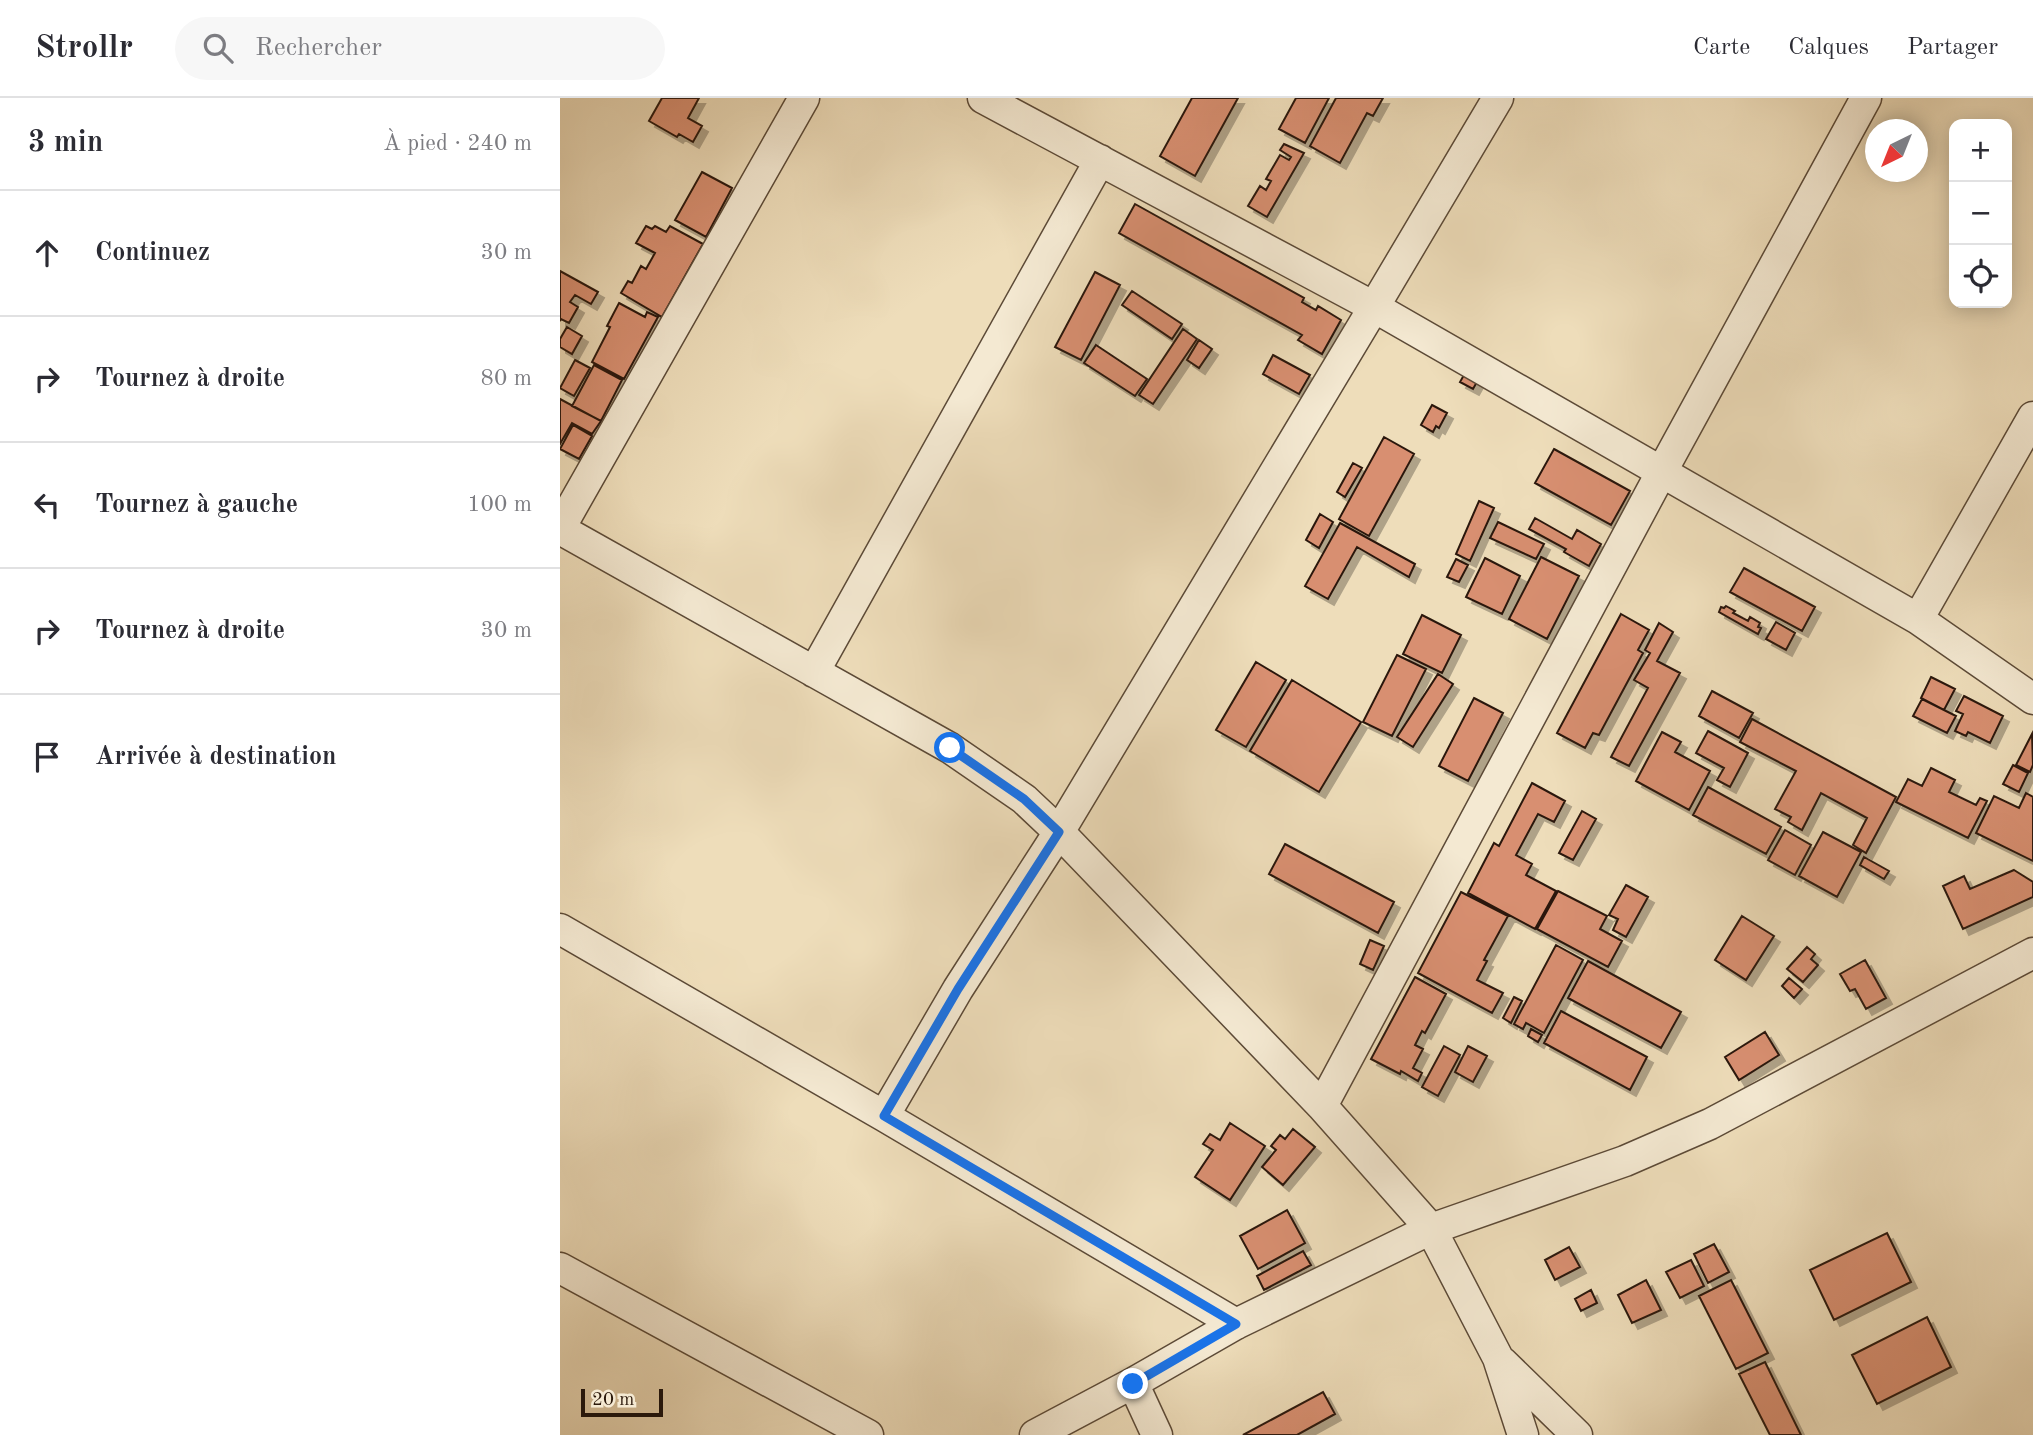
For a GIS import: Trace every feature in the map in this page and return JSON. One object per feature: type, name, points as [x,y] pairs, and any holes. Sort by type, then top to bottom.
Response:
[{"type":"street","points":[[804,98],[560,529],[950,748],[1024,799],[1059,832],[1322,1106],[1431,1229],[1498,1358],[1523,1435]]},
{"type":"street","points":[[983,98],[1374,307],[1918,619],[2033,699]]},
{"type":"street","points":[[884,1116],[958,989],[1059,832],[1498,98]]},
{"type":"street","points":[[1322,1106],[1661,473],[1866,98]]},
{"type":"street","points":[[814,672],[1100,160]]},
{"type":"street","points":[[1918,619],[2033,417]]},
{"type":"street","points":[[560,929],[1236,1324]]},
{"type":"street","points":[[1035,1435],[1133,1384],[1236,1324],[1431,1229],[1625,1161],[1710,1124],[2033,953]]},
{"type":"street","points":[[560,1268],[868,1435]]},
{"type":"street","points":[[1498,1358],[1577,1435]]},
{"type":"street","points":[[1133,1384],[1157,1435]]},
{"type":"building","points":[[662,98],[699,98],[688,118],[702,126],[693,142],[679,134],[677,137],[649,121]]},
{"type":"building","points":[[1192,98],[1238,98],[1195,176],[1160,156]]},
{"type":"building","points":[[1296,98],[1329,98],[1305,143],[1279,129]]},
{"type":"building","points":[[1336,98],[1383,98],[1373,116],[1367,113],[1340,163],[1310,146]]},
{"type":"building","points":[[1284,144],[1304,153],[1267,217],[1248,206],[1260,186],[1266,190],[1271,181],[1266,179],[1280,155],[1289,160],[1291,157],[1280,150]]},
{"type":"building","points":[[702,172],[732,188],[706,237],[675,220]]},
{"type":"building","points":[[1135,204],[1304,298],[1302,302],[1316,310],[1318,306],[1341,320],[1322,354],[1298,340],[1302,335],[1119,233]]},
{"type":"building","points":[[646,226],[652,229],[655,226],[666,232],[670,226],[703,244],[662,317],[621,293],[628,281],[632,283],[641,266],[646,269],[655,253],[636,243]]},
{"type":"building","points":[[560,271],[598,292],[591,304],[575,295],[570,302],[578,307],[569,323],[561,319],[560,321]]},
{"type":"building","points":[[1095,272],[1120,285],[1081,360],[1055,347]]},
{"type":"building","points":[[1132,291],[1182,324],[1172,339],[1122,305]]},
{"type":"building","points":[[619,303],[645,317],[647,312],[658,317],[624,379],[592,362]]},
{"type":"building","points":[[567,327],[582,336],[572,354],[560,347],[560,339]]},
{"type":"building","points":[[1183,329],[1197,339],[1153,404],[1139,395]]},
{"type":"building","points":[[1199,340],[1212,349],[1199,368],[1187,360]]},
{"type":"building","points":[[1096,345],[1147,379],[1135,396],[1084,363]]},
{"type":"building","points":[[1273,355],[1310,375],[1299,394],[1263,374]]},
{"type":"building","points":[[575,360],[590,368],[574,396],[560,388]]},
{"type":"building","points":[[594,365],[622,380],[601,421],[572,406]]},
{"type":"building","points":[[1469,366],[1482,373],[1473,389],[1460,382]]},
{"type":"building","points":[[560,399],[601,421],[592,434],[572,423],[560,444]]},
{"type":"building","points":[[1432,405],[1447,413],[1439,428],[1436,426],[1433,432],[1421,425]]},
{"type":"building","points":[[573,425],[592,436],[579,459],[560,449]]},
{"type":"building","points":[[1384,437],[1414,454],[1369,536],[1339,519]]},
{"type":"building","points":[[1554,449],[1630,491],[1611,525],[1535,483]]},
{"type":"building","points":[[1353,463],[1362,468],[1345,497],[1337,492]]},
{"type":"building","points":[[1479,501],[1494,508],[1470,561],[1456,554]]},
{"type":"building","points":[[1320,514],[1333,522],[1319,548],[1306,540]]},
{"type":"building","points":[[1535,518],[1572,539],[1577,530],[1601,544],[1589,566],[1564,552],[1566,549],[1529,529]]},
{"type":"building","points":[[1498,522],[1544,544],[1536,559],[1490,538]]},
{"type":"building","points":[[1340,523],[1415,564],[1409,577],[1357,547],[1328,599],[1305,586]]},
{"type":"building","points":[[1541,557],[1579,576],[1547,639],[1509,619]]},
{"type":"building","points":[[1485,558],[1520,576],[1502,614],[1466,597]]},
{"type":"building","points":[[1456,559],[1468,565],[1459,582],[1447,577]]},
{"type":"building","points":[[1744,568],[1815,607],[1802,631],[1730,592]]},
{"type":"building","points":[[1726,606],[1748,621],[1750,617],[1760,623],[1758,634],[1719,612],[1721,607]]},
{"type":"building","points":[[1621,614],[1649,630],[1638,650],[1643,653],[1599,735],[1593,733],[1585,748],[1557,733]]},
{"type":"building","points":[[1422,615],[1461,635],[1442,673],[1403,654]]},
{"type":"building","points":[[1776,622],[1795,633],[1786,650],[1766,639]]},
{"type":"building","points":[[1659,623],[1673,632],[1657,661],[1680,673],[1629,766],[1611,757],[1648,688],[1634,680],[1650,653],[1645,650]]},
{"type":"building","points":[[1397,655],[1426,669],[1392,736],[1363,722]]},
{"type":"building","points":[[1256,662],[1286,680],[1246,747],[1216,730]]},
{"type":"building","points":[[1438,674],[1453,684],[1413,747],[1397,737]]},
{"type":"building","points":[[1931,677],[1955,689],[1944,710],[1921,698]]},
{"type":"building","points":[[1292,680],[1361,722],[1319,792],[1250,751]]},
{"type":"building","points":[[1712,691],[1753,713],[1739,738],[1699,716]]},
{"type":"building","points":[[1964,696],[2003,716],[1990,743],[1968,732],[1966,736],[1955,731],[1963,714],[1956,711]]},
{"type":"building","points":[[1474,698],[1503,713],[1468,781],[1439,766]]},
{"type":"building","points":[[1922,699],[1956,716],[1947,733],[1913,716]]},
{"type":"building","points":[[1752,719],[1896,797],[1866,853],[1853,845],[1867,818],[1821,793],[1802,830],[1788,822],[1791,817],[1775,809],[1796,771],[1740,742]]},
{"type":"building","points":[[1708,731],[1748,753],[1730,787],[1717,780],[1724,768],[1696,753]]},
{"type":"building","points":[[1662,732],[1681,742],[1675,752],[1710,771],[1689,810],[1636,781]]},
{"type":"building","points":[[2032,734],[2033,765],[2030,772],[2016,765]]},
{"type":"building","points":[[2013,765],[2028,773],[2019,792],[2003,784]]},
{"type":"building","points":[[1931,768],[1955,780],[1949,792],[1976,805],[1980,798],[1987,801],[1968,838],[1896,802],[1908,779],[1922,786]]},
{"type":"building","points":[[1532,783],[1565,801],[1554,822],[1538,814],[1516,855],[1532,864],[1526,875],[1556,891],[1535,929],[1468,893],[1494,843],[1499,846]]},
{"type":"building","points":[[1708,787],[1781,827],[1766,854],[1693,815]]},
{"type":"building","points":[[2026,793],[2033,797],[2033,861],[1976,833],[1994,796],[2019,808]]},
{"type":"building","points":[[1582,811],[1596,819],[1573,860],[1559,853]]},
{"type":"building","points":[[1785,830],[1811,845],[1795,875],[1768,860]]},
{"type":"building","points":[[1823,832],[1861,852],[1837,897],[1799,876]]},
{"type":"building","points":[[1285,844],[1394,902],[1378,933],[1269,874]]},
{"type":"building","points":[[1864,857],[1889,871],[1884,879],[1860,865]]},
{"type":"building","points":[[2014,870],[2033,882],[2033,897],[1963,929],[1943,886],[1964,876],[1970,889]]},
{"type":"building","points":[[1626,885],[1648,897],[1626,937],[1613,930],[1618,919],[1609,915]]},
{"type":"building","points":[[1558,891],[1607,916],[1600,929],[1622,941],[1608,967],[1537,929]]},
{"type":"building","points":[[1461,892],[1508,916],[1484,960],[1487,961],[1477,980],[1503,993],[1492,1013],[1418,973]]},
{"type":"building","points":[[1742,916],[1774,936],[1746,980],[1715,960]]},
{"type":"building","points":[[1370,940],[1384,946],[1373,970],[1360,964]]},
{"type":"building","points":[[1556,945],[1583,960],[1544,1033],[1526,1023],[1523,1029],[1514,1024]]},
{"type":"building","points":[[1807,947],[1815,954],[1811,959],[1818,965],[1803,982],[1787,969]]},
{"type":"building","points":[[1865,960],[1886,998],[1866,1009],[1855,989],[1850,991],[1840,974]]},
{"type":"building","points":[[1588,961],[1681,1012],[1661,1048],[1568,998]]},
{"type":"building","points":[[1415,977],[1446,994],[1425,1033],[1422,1031],[1415,1045],[1423,1049],[1413,1068],[1422,1073],[1418,1081],[1371,1059]]},
{"type":"building","points":[[1789,978],[1802,989],[1794,998],[1782,986]]},
{"type":"building","points":[[1514,997],[1522,1001],[1511,1023],[1503,1018]]},
{"type":"building","points":[[1561,1011],[1647,1057],[1630,1090],[1544,1043]]},
{"type":"building","points":[[1531,1029],[1542,1035],[1538,1042],[1528,1036]]},
{"type":"building","points":[[1765,1032],[1779,1055],[1739,1080],[1725,1057]]},
{"type":"building","points":[[1444,1046],[1460,1055],[1438,1096],[1422,1087]]},
{"type":"building","points":[[1468,1046],[1487,1056],[1473,1082],[1455,1072]]},
{"type":"building","points":[[1230,1123],[1265,1146],[1230,1200],[1195,1177],[1213,1150],[1203,1144],[1210,1134],[1220,1140]]},
{"type":"building","points":[[1293,1129],[1315,1147],[1283,1185],[1262,1167],[1276,1150],[1271,1146],[1280,1135],[1285,1139]]},
{"type":"building","points":[[1287,1210],[1305,1243],[1258,1269],[1240,1236]]},
{"type":"building","points":[[1887,1233],[1911,1282],[1834,1320],[1810,1270]]},
{"type":"building","points":[[1714,1244],[1729,1272],[1708,1283],[1694,1254]]},
{"type":"building","points":[[1569,1247],[1580,1267],[1555,1280],[1545,1260]]},
{"type":"building","points":[[1303,1251],[1311,1265],[1264,1290],[1257,1276]]},
{"type":"building","points":[[1691,1260],[1704,1286],[1680,1298],[1666,1272]]},
{"type":"building","points":[[1646,1280],[1661,1310],[1632,1323],[1618,1295]]},
{"type":"building","points":[[1731,1280],[1768,1353],[1736,1369],[1699,1296]]},
{"type":"building","points":[[1591,1290],[1597,1303],[1581,1311],[1575,1299]]},
{"type":"building","points":[[1927,1317],[1951,1367],[1877,1404],[1852,1355]]},
{"type":"building","points":[[1765,1362],[1801,1435],[1770,1435],[1739,1374]]},
{"type":"building","points":[[1323,1392],[1335,1414],[1297,1435],[1243,1435]]},
{"type":"route","points":[[950,748],[1024,799],[1059,832],[958,989],[884,1116],[1236,1324],[1133,1384]]}]
